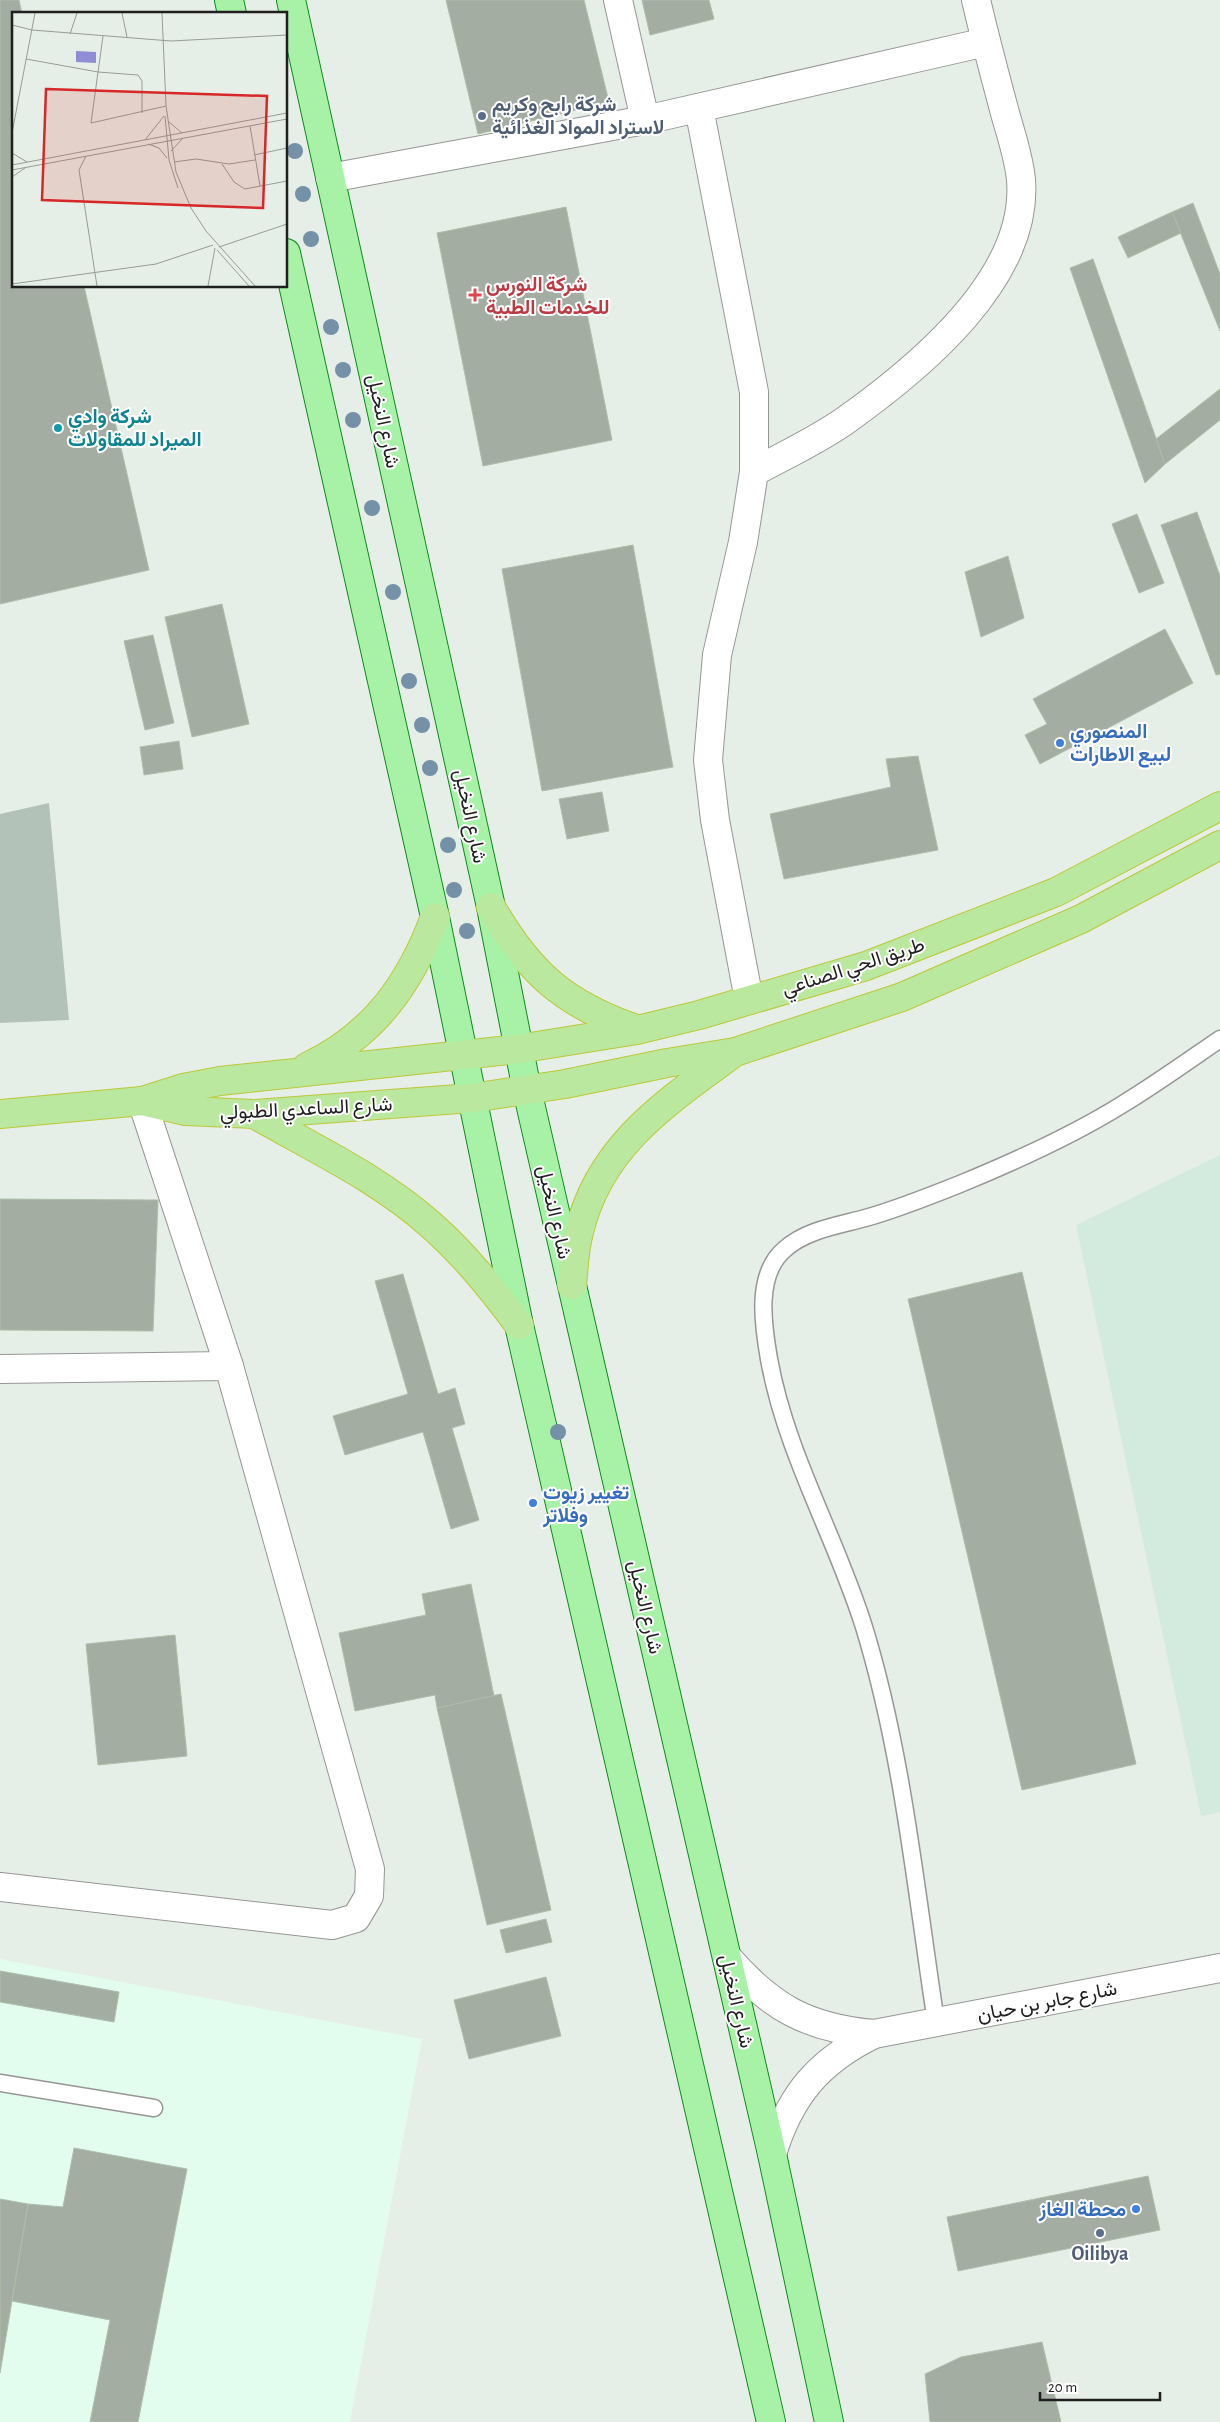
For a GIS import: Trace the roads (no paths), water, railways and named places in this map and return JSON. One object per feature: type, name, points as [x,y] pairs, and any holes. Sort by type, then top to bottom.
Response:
[{"type":"highway","name":"طريق الحي الصناعي","points":[[463,1056],[638,1030],[699,1015],[866,966],[1056,892],[1220,806]]},
{"type":"highway","name":"طريق الحي الصناعي","points":[[472,1098],[735,1052],[902,997],[1081,919],[1220,845]]},
{"type":"highway","points":[[491,907],[507,936],[550,985],[577,1004],[606,1019],[638,1030]]},
{"type":"highway","points":[[296,1073],[335,1052],[357,1036],[383,1011],[405,982],[436,917]]},
{"type":"highway","points":[[572,1285],[578,1233],[595,1187],[607,1165],[638,1128],[735,1052]]},
{"type":"highway","name":"شارع الساعدي الطبولي","points":[[0,1114],[142,1101],[199,1084],[463,1056]]},
{"type":"highway","name":"شارع الساعدي الطبولي","points":[[142,1101],[186,1111],[254,1114],[472,1098]]},
{"type":"highway","points":[[254,1114],[376,1184],[430,1224],[478,1272],[519,1325]]},
{"type":"main road","name":"شارع النخيل","points":[[291,0],[491,907],[526,1090],[772,2154],[830,2422]]},
{"type":"main road","points":[[288,262],[436,917],[519,1325],[771,2422]]},
{"type":"street","points":[[618,0],[645,120]]},
{"type":"street","points":[[754,472],[845,421],[904,375],[955,327],[999,271],[1012,243],[1020,212],[1020,180],[976,0]]},
{"type":"street","points":[[330,178],[645,120],[986,42]]},
{"type":"street","points":[[699,108],[754,392],[754,472],[743,542],[717,655],[708,760],[715,820],[750,1000]]},
{"type":"street","points":[[0,1887],[332,1925],[356,1918],[369,1896],[370,1869],[229,1366],[142,1101]]},
{"type":"street","points":[[0,1369],[229,1366]]},
{"type":"street","points":[[727,1957],[746,1980],[768,1999],[794,2014],[819,2025],[846,2032],[874,2034]]},
{"type":"street","name":"شارع جابر بن حيان","points":[[874,2034],[1220,1968]]},
{"type":"street","points":[[772,2154],[781,2125],[795,2098],[814,2075],[832,2058],[852,2044],[874,2034]]},
{"type":"lane","points":[[936,2022],[903,1807],[878,1678],[863,1623],[794,1449],[778,1402],[766,1337],[764,1296],[767,1277],[775,1260],[786,1248],[808,1235],[899,1208],[1009,1163],[1122,1105],[1220,1040]]},
{"type":"lane","points":[[0,2083],[154,2108]]},
{"type":"place","name":"شركة رابح وكريم لاستراد المواد الغذائية","points":[[482,116]]},
{"type":"place","name":"شركة النورس للخدمات الطبية","points":[[475,295]]},
{"type":"place","name":"شركة وادي الميراد للمقاولات","points":[[58,428]]},
{"type":"place","name":"المنصوري لبيع الاطارات","points":[[1060,743]]},
{"type":"place","name":"تغيير زيوت وفلاتر","points":[[533,1503]]},
{"type":"place","name":"محطة الغاز","points":[[1136,2209]]},
{"type":"place","name":"Oilibya","points":[[1100,2233]]}]
